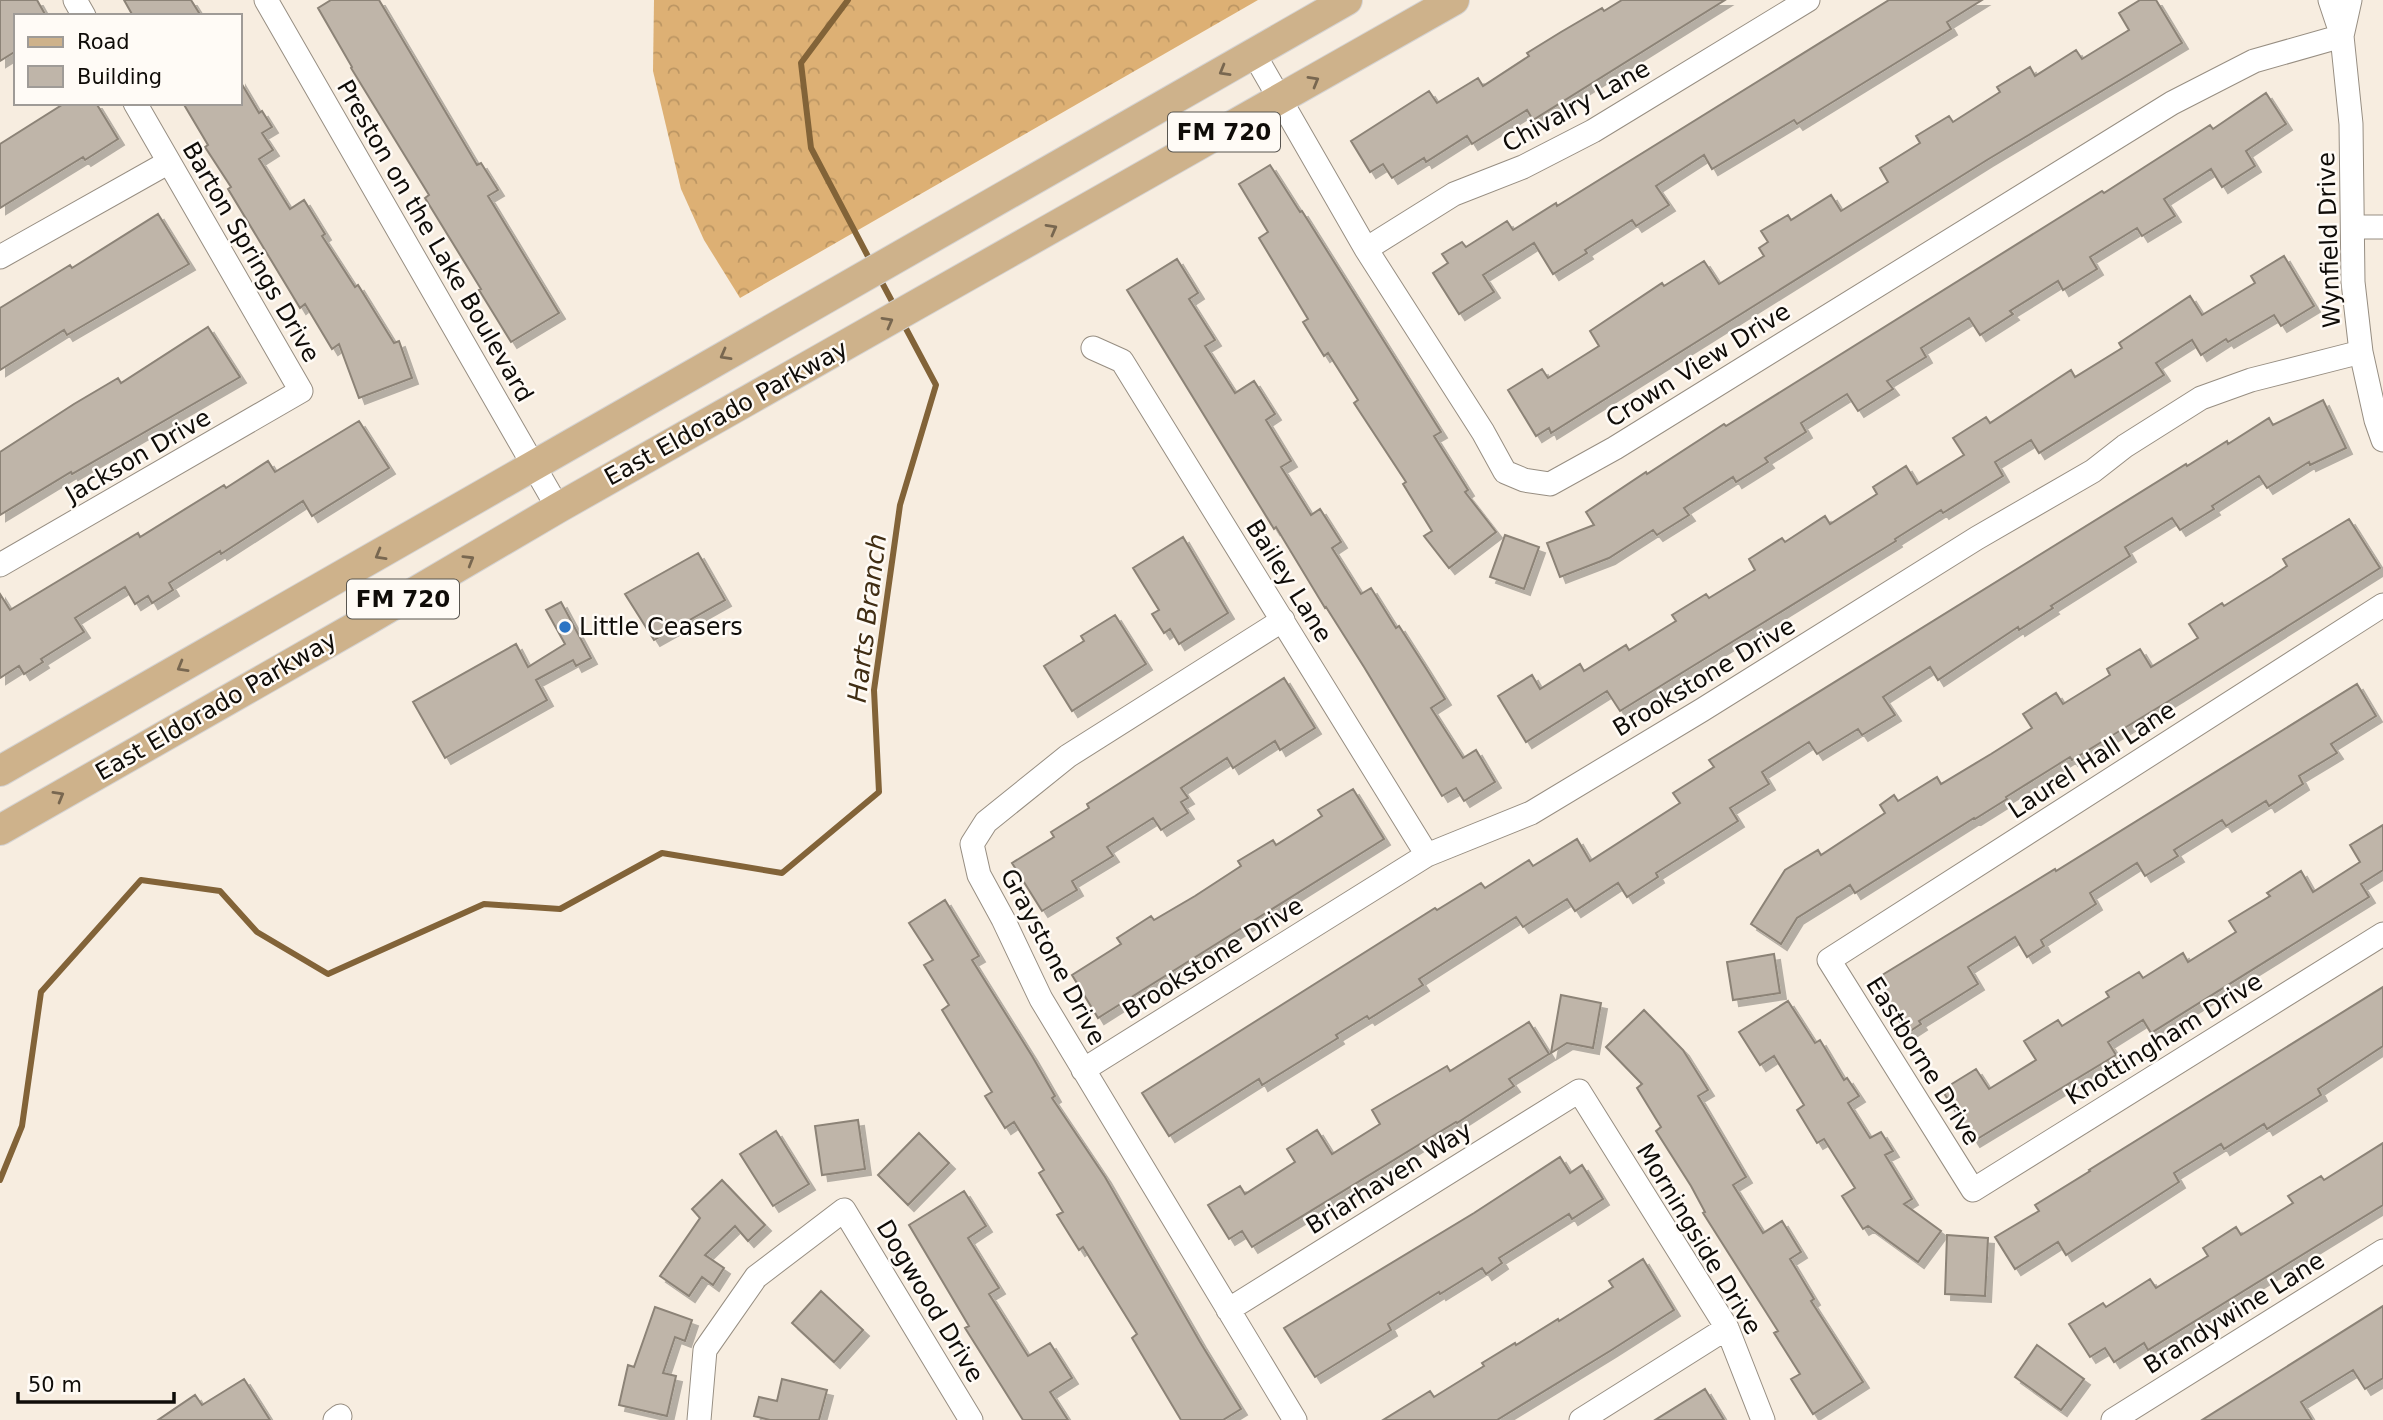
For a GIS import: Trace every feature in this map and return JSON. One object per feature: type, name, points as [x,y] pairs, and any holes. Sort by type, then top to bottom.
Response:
[{"type":"main road","name":"East Eldorado Parkway","points":[[0,771],[1347,0]]},
{"type":"main road","name":"East Eldorado Parkway","points":[[0,830],[558,508],[1282,100],[1454,0]]},
{"type":"street","name":"Preston on the Lake Boulevard","points":[[266,0],[558,508]]},
{"type":"street","name":"Chivalry Lane","points":[[1366,249],[1454,194],[1523,167],[1593,131],[1808,0]]},
{"type":"street","name":"Wynfield Drive","points":[[2330,0],[2342,36],[2351,124],[2353,282],[2361,352],[2383,440]]},
{"type":"street","name":"Wynfield Drive","points":[[2342,36],[2350,0]]},
{"type":"street","name":"Crown View Drive","points":[[1254,54],[1366,249],[1477,421],[1505,472],[1524,480],[1550,484],[1615,448],[2172,103],[2254,61],[2342,36]]},
{"type":"street","name":"Barton Springs Drive","points":[[136,105],[301,391]]},
{"type":"street","points":[[0,257],[169,162]]},
{"type":"street","points":[[2353,227],[2383,227]]},
{"type":"street","name":"Bailey Lane","points":[[1093,348],[1122,361],[1427,855]]},
{"type":"street","name":"Brookstone Drive","points":[[1083,1070],[1427,855],[1531,813],[1977,538],[2092,471],[2125,446],[2201,398],[2251,380],[2361,352]]},
{"type":"street","name":"Jackson Drive","points":[[0,565],[301,391]]},
{"type":"street","name":"Laurel Hall Lane","points":[[1829,960],[2383,605]]},
{"type":"street","name":"Graystone Drive","points":[[1283,620],[1068,756],[986,822],[972,844],[979,875],[1041,999],[1295,1420]]},
{"type":"street","name":"Knottingham Drive","points":[[1973,1190],[2383,934]]},
{"type":"street","name":"Eastborne Drive","points":[[1829,960],[1973,1190]]},
{"type":"street","name":"Briarhaven Way","points":[[1228,1310],[1579,1091]]},
{"type":"street","name":"Morningside Drive","points":[[1579,1091],[1727,1328],[1763,1420]]},
{"type":"street","name":"Dogwood Drive","points":[[699,1420],[705,1350],[756,1278],[844,1210],[971,1420]]},
{"type":"street","name":"Brandywine Lane","points":[[2113,1420],[2383,1251]]},
{"type":"street","points":[[1581,1420],[1727,1328]]},
{"type":"green space","points":[[654,0],[1258,0],[740,298],[704,240],[681,189],[653,71]]},
{"type":"building","points":[[0,0],[37,0],[45,14],[14,14],[14,52],[0,61]]},
{"type":"building","points":[[124,0],[191,0],[200,14],[132,14]]},
{"type":"building","points":[[331,0],[379,0],[477,165],[481,163],[498,190],[488,196],[559,313],[511,342],[425,198],[429,195],[351,68],[318,8]]},
{"type":"building","points":[[1622,0],[1725,0],[1533,120],[1527,110],[1472,144],[1467,136],[1426,162],[1424,158],[1392,178],[1383,164],[1370,172],[1351,141],[1429,91],[1437,103],[1478,78],[1483,86],[1529,56],[1527,53],[1602,8],[1604,11]]},
{"type":"building","points":[[1889,0],[1982,0],[1947,22],[1951,29],[1797,124],[1794,120],[1712,169],[1704,155],[1656,186],[1669,205],[1636,226],[1632,220],[1553,274],[1534,243],[1483,275],[1494,292],[1459,314],[1433,273],[1448,263],[1442,254],[1462,242],[1466,247],[1507,221],[1513,230],[1556,203],[1557,206]]},
{"type":"building","points":[[2140,0],[2156,0],[2182,43],[1987,160],[1551,433],[1549,428],[1536,436],[1508,390],[1542,369],[1548,378],[1599,346],[1590,331],[1662,283],[1664,286],[1704,261],[1719,284],[1764,256],[1759,248],[1768,242],[1761,231],[1788,215],[1791,220],[1831,195],[1841,211],[1888,182],[1880,168],[1920,143],[1916,136],[1949,116],[1953,122],[2000,92],[1997,87],[2030,67],[2035,76],[2076,50],[2082,59],[2129,30],[2119,13]]},
{"type":"building","points":[[242,84],[259,113],[262,111],[272,127],[262,133],[273,150],[259,159],[290,209],[304,200],[325,234],[322,236],[355,287],[358,285],[394,343],[399,341],[412,378],[359,398],[339,344],[332,349],[305,304],[300,308],[228,189],[231,187],[205,147],[208,145],[184,105],[242,105]]},
{"type":"building","points":[[2266,93],[2286,124],[2246,151],[2255,166],[2222,187],[2211,169],[2164,199],[2175,216],[2142,236],[2137,228],[2090,257],[2097,269],[2063,290],[2058,281],[2010,311],[2013,314],[1980,335],[1969,318],[1921,348],[1926,357],[1887,381],[1893,389],[1858,411],[1847,394],[1801,423],[1806,432],[1765,458],[1768,462],[1736,482],[1733,477],[1684,508],[1689,515],[1657,535],[1653,530],[1609,558],[1560,577],[1547,543],[1594,525],[1586,512],[1646,472],[1647,474],[1724,424],[1726,426],[2210,125],[2213,129]]},
{"type":"building","points":[[62,105],[97,105],[118,139],[85,160],[83,157],[0,208],[0,144]]},
{"type":"building","points":[[1270,165],[1300,212],[1302,211],[1441,432],[1434,436],[1468,490],[1465,492],[1496,532],[1449,568],[1424,536],[1432,531],[1403,484],[1406,482],[1354,403],[1358,400],[1328,353],[1324,356],[1303,322],[1308,319],[1259,238],[1268,232],[1239,184]]},
{"type":"building","points":[[158,214],[189,264],[67,335],[64,330],[0,370],[0,308],[70,265],[72,268]]},
{"type":"building","points":[[2284,256],[2314,306],[2281,326],[2274,315],[2201,355],[2192,340],[2156,363],[2164,375],[2039,453],[2031,440],[1995,462],[2003,476],[1943,513],[1941,510],[1895,539],[1896,541],[1620,711],[1607,691],[1526,742],[1498,696],[1532,675],[1540,689],[1580,664],[1584,671],[1626,645],[1629,650],[1676,621],[1672,615],[1706,594],[1709,598],[1755,570],[1749,559],[1782,538],[1785,542],[1825,516],[1830,524],[1877,494],[1873,487],[1906,466],[1917,484],[1964,455],[1953,438],[1986,417],[1990,423],[2071,370],[2075,377],[2122,348],[2119,343],[2190,296],[2202,315],[2255,283],[2251,276]]},
{"type":"building","points":[[1177,259],[1198,293],[1189,299],[1215,340],[1205,346],[1235,393],[1254,381],[1275,414],[1266,420],[1291,461],[1281,467],[1311,515],[1320,509],[1341,542],[1332,548],[1361,594],[1371,588],[1424,665],[1445,699],[1431,708],[1463,758],[1476,750],[1495,782],[1464,801],[1456,788],[1442,796],[1127,290]]},
{"type":"building","points":[[208,327],[240,377],[0,515],[0,452],[118,378],[121,383]]},
{"type":"building","points":[[2323,400],[2346,448],[2310,465],[2309,462],[2267,488],[2259,476],[2180,530],[2172,518],[2125,547],[2130,556],[2051,606],[2053,608],[2019,630],[2018,627],[1938,680],[1930,667],[1883,697],[1895,715],[1862,735],[1858,729],[1817,754],[1809,742],[1762,772],[1769,784],[1730,808],[1738,821],[1656,873],[1658,877],[1627,897],[1618,883],[1575,911],[1567,899],[1523,927],[1516,917],[1419,979],[1423,985],[1369,1019],[1367,1016],[1336,1035],[1338,1038],[1262,1085],[1259,1079],[1169,1136],[1142,1093],[1435,908],[1437,910],[1481,883],[1485,888],[1529,860],[1533,866],[1577,839],[1590,861],[1680,803],[1673,793],[1714,767],[1709,760],[2186,464],[2187,466],[2227,441],[2228,444],[2269,418],[2273,425]]},
{"type":"building","points":[[359,421],[389,468],[312,516],[303,501],[221,554],[220,551],[169,583],[173,590],[152,603],[148,596],[135,604],[125,587],[75,618],[84,632],[41,659],[43,662],[24,674],[19,666],[0,678],[0,594],[10,610],[138,533],[140,537],[268,461],[275,472]]},
{"type":"building","points":[[2349,519],[2380,568],[2177,696],[2072,760],[2070,757],[1855,893],[1850,885],[1797,918],[1781,944],[1751,924],[1785,870],[1818,850],[1821,855],[1885,813],[1880,805],[1894,795],[1898,801],[1937,777],[1941,784],[2032,728],[2023,714],[2056,693],[2063,704],[2110,675],[2107,669],[2140,649],[2151,667],[2198,638],[2189,624],[2272,576],[2287,566],[2283,559]]},
{"type":"building","points":[[1505,535],[1539,547],[1524,589],[1490,577]]},
{"type":"building","points":[[1183,537],[1228,613],[1179,644],[1170,629],[1164,633],[1152,614],[1159,610],[1133,568]]},
{"type":"building","points":[[698,553],[725,600],[654,640],[625,594]]},
{"type":"building","points":[[561,602],[591,658],[576,666],[573,660],[536,680],[547,700],[445,758],[413,702],[516,644],[528,667],[565,644],[546,610]]},
{"type":"building","points":[[1115,615],[1146,664],[1072,711],[1044,666],[1084,641],[1081,636]]},
{"type":"building","points":[[1284,678],[1315,728],[1280,750],[1275,741],[1233,768],[1227,758],[1181,788],[1188,798],[1181,802],[1188,813],[1161,830],[1153,818],[1107,847],[1113,856],[1072,881],[1077,890],[1042,911],[1012,863],[1054,837],[1051,832],[1089,808],[1087,804]]},
{"type":"building","points":[[2357,684],[2376,716],[2331,744],[2337,753],[2299,776],[2303,784],[2269,806],[2266,801],[2226,826],[2222,820],[2174,850],[2178,856],[2145,876],[2137,863],[2090,893],[2096,904],[2041,940],[2044,946],[2027,957],[2015,937],[1968,967],[1978,984],[1919,1021],[1921,1024],[1907,1033],[1874,980],[2055,869],[2056,871]]},
{"type":"building","points":[[1353,789],[1384,839],[1098,1018],[1072,975],[1121,944],[1117,938],[1151,916],[1154,920],[1195,896],[1241,866],[1238,861],[1273,840],[1276,845],[1322,816],[1318,810]]},
{"type":"building","points":[[2383,825],[2383,870],[2361,884],[2369,897],[2151,1033],[2143,1020],[2108,1042],[2116,1055],[1974,1141],[1942,1090],[1976,1069],[1989,1089],[2036,1060],[2024,1041],[2058,1020],[2062,1026],[2109,997],[2106,992],[2139,972],[2143,978],[2183,953],[2188,962],[2236,932],[2229,921],[2270,896],[2267,893],[2301,871],[2313,892],[2360,862],[2350,845]]},
{"type":"building","points":[[945,900],[979,956],[972,960],[1032,1056],[1055,1096],[1052,1098],[1105,1177],[1241,1409],[1223,1420],[1181,1420],[1132,1338],[1137,1334],[1083,1247],[1079,1250],[1057,1215],[1063,1212],[1039,1173],[1044,1170],[1014,1122],[1005,1128],[985,1096],[992,1092],[942,1010],[949,1005],[924,965],[933,960],[909,923]]},
{"type":"building","points":[[1774,954],[1780,993],[1733,1000],[1727,962]]},
{"type":"building","points":[[2383,987],[2383,1046],[2318,1089],[2321,1095],[2267,1129],[2264,1124],[2224,1149],[2221,1144],[2174,1173],[2179,1182],[2066,1255],[2058,1242],[2015,1269],[1995,1237],[2039,1211],[2035,1205]]},
{"type":"building","points":[[1561,995],[1601,1003],[1593,1048],[1567,1043],[1551,1053]]},
{"type":"building","points":[[1788,1001],[1815,1043],[1820,1040],[1844,1080],[1847,1078],[1859,1096],[1848,1103],[1870,1138],[1881,1132],[1893,1151],[1885,1155],[1912,1199],[1904,1204],[1941,1231],[1918,1262],[1868,1226],[1863,1229],[1842,1196],[1855,1188],[1824,1139],[1817,1143],[1797,1110],[1804,1105],[1774,1056],[1760,1065],[1739,1032]]},
{"type":"building","points":[[1644,1010],[1683,1050],[1708,1090],[1698,1096],[1746,1177],[1733,1185],[1763,1233],[1782,1221],[1801,1252],[1790,1259],[1814,1299],[1811,1301],[1863,1382],[1813,1414],[1791,1379],[1800,1374],[1774,1333],[1778,1331],[1703,1213],[1705,1212],[1691,1186],[1656,1131],[1661,1127],[1637,1088],[1642,1084],[1606,1047]]},
{"type":"building","points":[[1529,1022],[1549,1054],[1509,1079],[1514,1086],[1252,1247],[1242,1231],[1229,1239],[1208,1205],[1240,1186],[1245,1194],[1295,1162],[1287,1149],[1317,1130],[1332,1154],[1380,1124],[1372,1110],[1447,1066],[1450,1071]]},
{"type":"building","points":[[858,1120],[865,1169],[822,1175],[815,1126]]},
{"type":"building","points":[[776,1131],[809,1184],[773,1206],[740,1154]]},
{"type":"building","points":[[919,1133],[949,1163],[908,1205],[878,1175]]},
{"type":"building","points":[[2383,1143],[2383,1205],[2148,1350],[2144,1343],[2114,1362],[2105,1348],[2090,1357],[2069,1324],[2103,1303],[2106,1307],[2150,1279],[2156,1288],[2208,1256],[2203,1248],[2236,1227],[2241,1235],[2293,1203],[2288,1196],[2321,1176],[2324,1180]]},
{"type":"building","points":[[1560,1157],[1570,1173],[1582,1165],[1603,1199],[1572,1219],[1569,1214],[1499,1258],[1502,1263],[1486,1274],[1482,1268],[1440,1294],[1439,1292],[1388,1324],[1391,1330],[1315,1377],[1284,1328],[1474,1213]]},
{"type":"building","points":[[722,1180],[765,1225],[748,1241],[735,1226],[705,1255],[724,1268],[713,1285],[702,1277],[689,1296],[660,1276],[700,1218],[692,1209]]},
{"type":"building","points":[[964,1191],[986,1226],[968,1238],[999,1288],[989,1294],[1028,1356],[1050,1343],[1072,1378],[1050,1392],[1068,1420],[1023,1420],[965,1328],[969,1326],[909,1225]]},
{"type":"building","points":[[1947,1235],[1988,1238],[1985,1296],[1945,1294]]},
{"type":"building","points":[[1643,1259],[1674,1310],[1610,1351],[1497,1420],[1383,1420],[1430,1391],[1434,1397],[1484,1366],[1482,1363],[1558,1319],[1559,1321],[1613,1287],[1609,1281]]},
{"type":"building","points":[[821,1291],[863,1330],[834,1362],[792,1323]]},
{"type":"building","points":[[2383,1306],[2383,1378],[2365,1389],[2353,1370],[2301,1402],[2312,1420],[2202,1420]]},
{"type":"building","points":[[655,1307],[692,1320],[685,1341],[675,1337],[663,1373],[676,1376],[667,1416],[619,1405],[628,1365],[634,1367]]},
{"type":"building","points":[[2037,1345],[2084,1379],[2061,1410],[2015,1377]]},
{"type":"building","points":[[244,1379],[270,1420],[158,1420],[195,1395],[202,1405]]},
{"type":"building","points":[[782,1379],[827,1390],[819,1420],[770,1420],[754,1416],[759,1397],[777,1401]]},
{"type":"building","points":[[1705,1389],[1724,1420],[1655,1420]]},
{"type":"waterway","name":"Harts Branch","points":[[848,0],[801,63],[811,148],[872,264]]},
{"type":"waterway","name":"Harts Branch","points":[[879,277],[895,307]]},
{"type":"waterway","name":"Harts Branch","points":[[0,1180],[22,1126],[41,992],[141,880],[220,891],[257,932],[328,974],[484,904],[560,909],[662,853],[782,873],[879,792],[874,690],[900,505],[936,385],[903,323]]},
{"type":"place","name":"Little Ceasers","points":[[565,627]]}]
